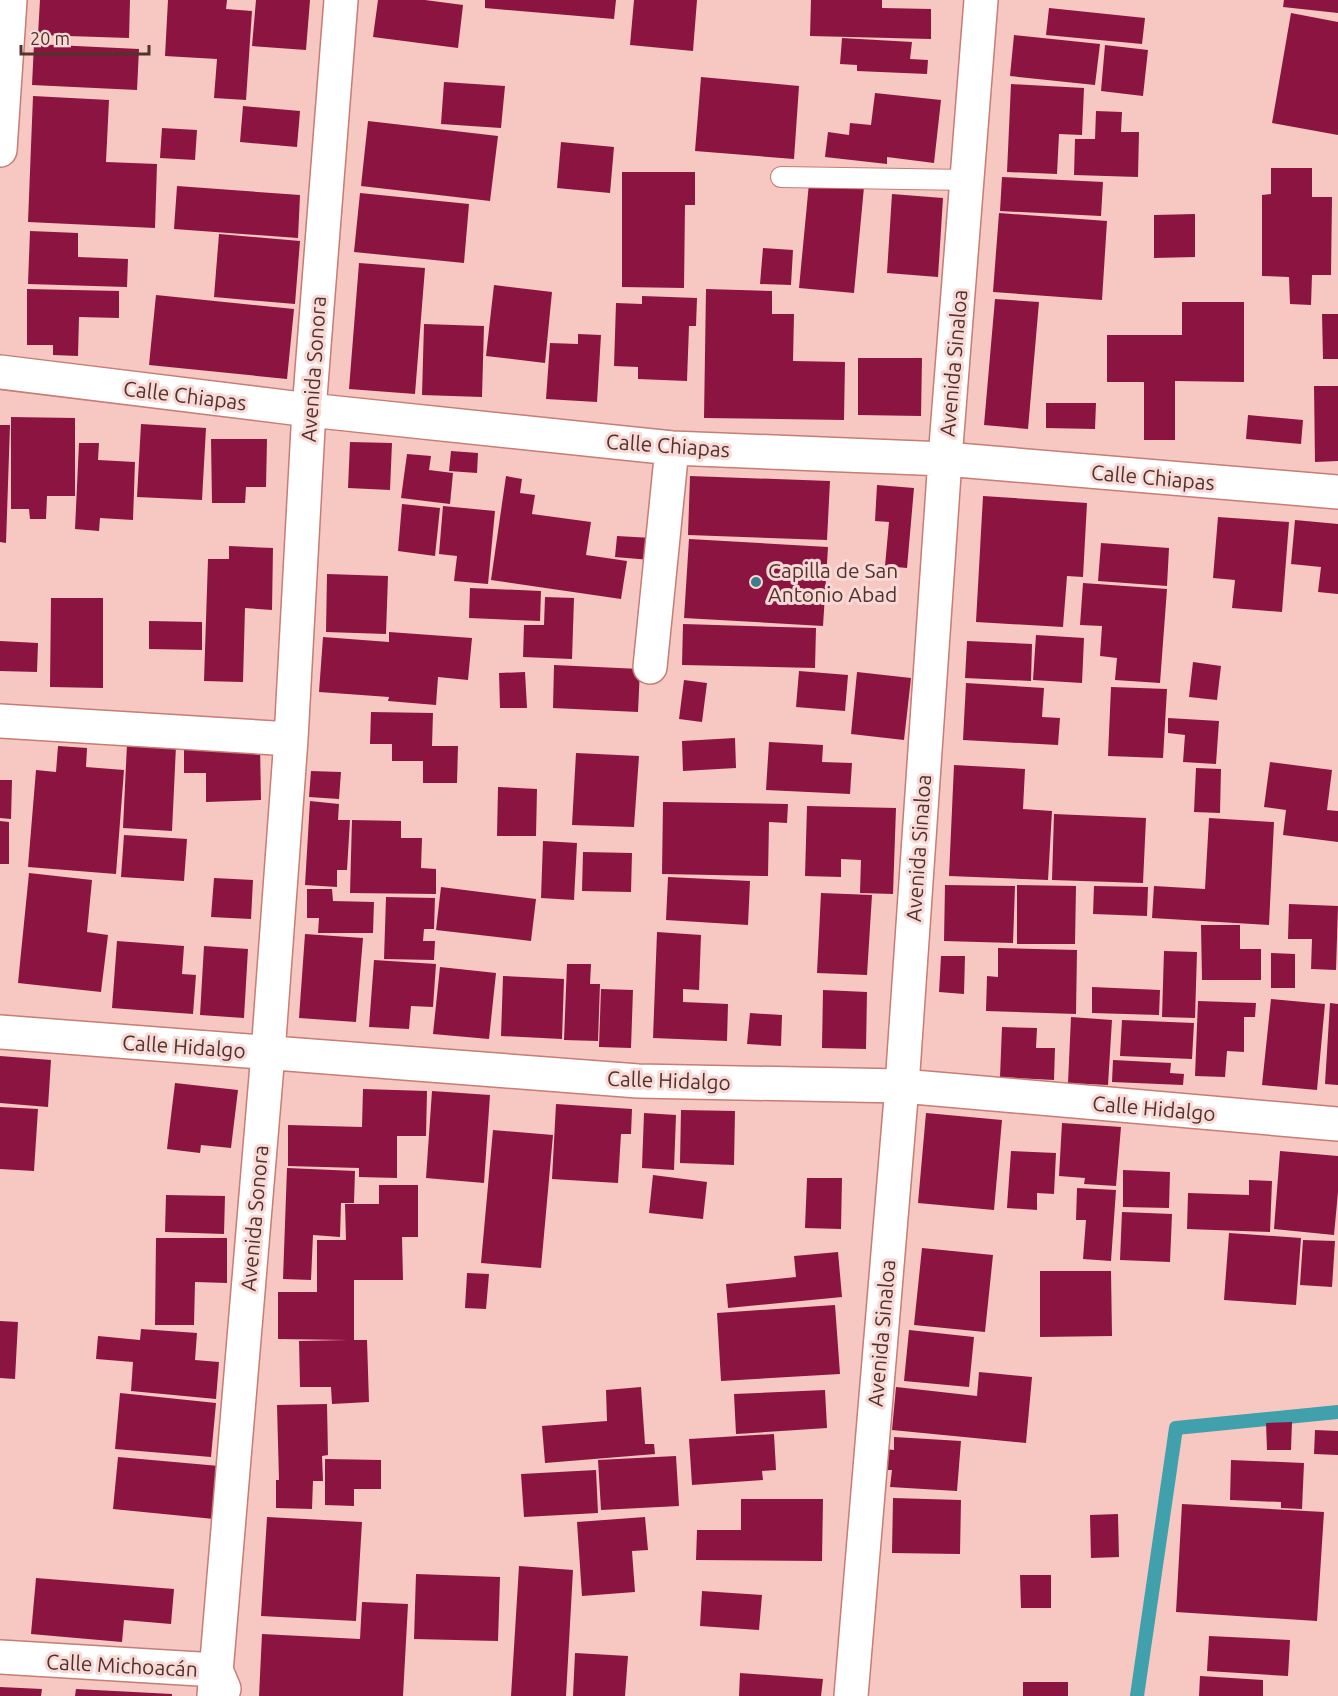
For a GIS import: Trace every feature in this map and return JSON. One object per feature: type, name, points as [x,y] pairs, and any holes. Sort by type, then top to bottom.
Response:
[{"type":"street","points":[[0,150],[10,0]]},
{"type":"street","name":"Avenida Sonora","points":[[219,1687],[291,739],[309,410],[341,0]]},
{"type":"street","name":"Avenida Sinaloa","points":[[851,1696],[902,1086],[945,459],[981,0]]},
{"type":"street","name":"Calle Chiapas","points":[[0,372],[309,410],[672,448],[945,459],[1338,492]]},
{"type":"street","points":[[650,667],[672,448]]},
{"type":"street","points":[[0,721],[291,739]]},
{"type":"street","name":"Calle Hidalgo","points":[[0,1032],[638,1081],[902,1086],[1338,1124]]},
{"type":"street","name":"Calle Michoacán","points":[[0,1657],[219,1687]]},
{"type":"lane","points":[[781,177],[968,180]]},
{"type":"building","points":[[40,0],[130,0],[129,38],[38,35]]},
{"type":"building","points":[[168,0],[227,0],[226,9],[252,11],[246,100],[214,98],[217,59],[165,56]]},
{"type":"building","points":[[256,0],[310,0],[306,50],[252,46]]},
{"type":"building","points":[[378,0],[425,0],[463,5],[458,48],[373,37]]},
{"type":"building","points":[[485,0],[616,0],[614,19],[485,8]]},
{"type":"building","points":[[634,0],[697,0],[693,51],[630,45]]},
{"type":"building","points":[[811,0],[882,0],[882,8],[931,9],[931,39],[810,36]]},
{"type":"building","points":[[1284,0],[1338,0],[1338,13],[1283,7]]},
{"type":"building","points":[[1049,8],[1145,18],[1142,44],[1046,35]]},
{"type":"building","points":[[1291,13],[1338,22],[1338,135],[1272,123]]},
{"type":"building","points":[[1014,35],[1100,44],[1095,85],[1010,76]]},
{"type":"building","points":[[842,38],[912,42],[910,59],[928,60],[927,74],[857,71],[857,65],[840,64]]},
{"type":"building","points":[[34,44],[139,49],[137,90],[32,85]]},
{"type":"building","points":[[1105,45],[1148,50],[1143,96],[1101,91]]},
{"type":"building","points":[[701,77],[799,86],[794,159],[695,151]]},
{"type":"building","points":[[444,82],[505,86],[501,128],[441,124]]},
{"type":"building","points":[[1011,84],[1084,88],[1082,135],[1059,134],[1057,174],[1007,172]]},
{"type":"building","points":[[875,93],[941,100],[934,163],[887,157],[887,164],[825,157],[828,132],[849,135],[850,123],[871,125]]},
{"type":"building","points":[[33,96],[109,100],[106,162],[157,164],[155,228],[28,222]]},
{"type":"building","points":[[243,106],[300,111],[297,147],[240,142]]},
{"type":"building","points":[[1096,111],[1122,112],[1121,132],[1139,132],[1138,177],[1074,175],[1075,139],[1095,139]]},
{"type":"building","points":[[368,121],[498,136],[490,201],[361,186]]},
{"type":"building","points":[[162,128],[197,130],[195,160],[160,158]]},
{"type":"building","points":[[561,142],[614,147],[610,193],[557,188]]},
{"type":"building","points":[[1271,168],[1312,168],[1312,197],[1332,197],[1331,275],[1312,275],[1311,305],[1290,304],[1289,277],[1262,276],[1262,195],[1271,194]]},
{"type":"building","points":[[622,172],[695,172],[695,205],[685,205],[684,288],[622,287]]},
{"type":"building","points":[[1002,177],[1103,182],[1101,216],[1000,211]]},
{"type":"building","points":[[809,183],[864,187],[854,293],[799,288]]},
{"type":"building","points":[[177,186],[300,195],[298,238],[174,229]]},
{"type":"building","points":[[360,193],[469,204],[464,263],[354,252]]},
{"type":"building","points":[[892,194],[943,198],[938,277],[887,273]]},
{"type":"building","points":[[999,213],[1107,221],[1102,300],[993,292]]},
{"type":"building","points":[[1195,214],[1195,257],[1154,258],[1154,215]]},
{"type":"building","points":[[30,231],[78,233],[78,257],[128,259],[127,287],[28,284]]},
{"type":"building","points":[[219,234],[300,241],[295,304],[214,297]]},
{"type":"building","points":[[763,248],[793,250],[791,285],[760,284]]},
{"type":"building","points":[[359,263],[425,268],[415,394],[349,389]]},
{"type":"building","points":[[494,285],[552,292],[545,363],[486,356]]},
{"type":"building","points":[[27,289],[119,291],[119,318],[79,317],[78,356],[53,355],[53,345],[27,345]]},
{"type":"building","points":[[706,289],[772,291],[772,314],[794,314],[793,361],[845,362],[844,420],[704,418]]},
{"type":"building","points":[[156,295],[294,309],[287,379],[149,365]]},
{"type":"building","points":[[642,296],[697,298],[696,326],[689,326],[687,381],[638,379],[638,367],[614,366],[616,303],[642,304]]},
{"type":"building","points":[[995,299],[1039,302],[1028,429],[984,425]]},
{"type":"building","points":[[1182,302],[1244,302],[1244,382],[1175,381],[1175,440],[1144,440],[1144,382],[1107,382],[1107,335],[1182,335]]},
{"type":"building","points":[[1322,314],[1338,314],[1338,359],[1323,359]]},
{"type":"building","points":[[424,324],[484,326],[482,397],[422,395]]},
{"type":"building","points":[[578,334],[601,335],[597,402],[546,399],[550,343],[578,344]]},
{"type":"building","points":[[858,358],[922,358],[921,416],[858,415]]},
{"type":"building","points":[[1314,386],[1338,386],[1338,461],[1315,462]]},
{"type":"building","points":[[1046,403],[1096,403],[1095,429],[1046,428]]},
{"type":"building","points":[[1248,415],[1303,420],[1301,444],[1246,439]]},
{"type":"building","points":[[11,417],[75,418],[75,496],[47,496],[46,519],[30,519],[29,509],[11,509]]},
{"type":"building","points":[[141,424],[206,428],[202,500],[137,497]]},
{"type":"building","points":[[0,425],[10,425],[6,543],[0,542]]},
{"type":"building","points":[[211,439],[267,439],[266,487],[246,487],[245,503],[212,503]]},
{"type":"building","points":[[350,442],[392,443],[390,490],[348,488]]},
{"type":"building","points":[[79,443],[99,443],[98,460],[135,462],[133,520],[100,518],[99,531],[75,529]]},
{"type":"building","points":[[451,451],[478,453],[477,473],[449,471]]},
{"type":"building","points":[[407,454],[431,456],[429,470],[453,473],[450,504],[401,498]]},
{"type":"building","points":[[506,476],[522,479],[520,493],[535,495],[532,514],[591,522],[586,555],[627,561],[621,599],[491,580]]},
{"type":"building","points":[[690,476],[830,481],[827,540],[688,535]]},
{"type":"building","points":[[877,485],[914,488],[907,568],[885,566],[889,522],[875,521]]},
{"type":"building","points":[[983,496],[1087,503],[1083,577],[1067,576],[1063,627],[976,622]]},
{"type":"building","points":[[402,504],[440,508],[435,556],[398,551]]},
{"type":"building","points":[[443,506],[495,511],[488,584],[454,581],[457,556],[439,554]]},
{"type":"building","points":[[1218,517],[1289,522],[1282,612],[1232,608],[1235,580],[1213,578]]},
{"type":"building","points":[[1295,520],[1338,524],[1338,594],[1318,592],[1321,567],[1291,564]]},
{"type":"building","points":[[617,536],[652,538],[651,560],[615,557]]},
{"type":"building","name":"Capilla de San Antonio Abad","points":[[689,539],[828,547],[823,626],[684,618]]},
{"type":"building","points":[[1101,543],[1169,548],[1167,586],[1098,581]]},
{"type":"building","points":[[229,546],[273,548],[272,610],[245,608],[243,682],[204,681],[208,559],[229,559]]},
{"type":"building","points":[[327,574],[388,576],[386,634],[326,632]]},
{"type":"building","points":[[1083,583],[1167,589],[1160,683],[1115,680],[1117,658],[1100,656],[1102,626],[1080,625]]},
{"type":"building","points":[[470,588],[541,591],[540,621],[469,618]]},
{"type":"building","points":[[545,597],[574,598],[572,659],[523,657],[524,625],[544,625]]},
{"type":"building","points":[[51,598],[103,598],[103,688],[50,687]]},
{"type":"building","points":[[149,621],[202,622],[202,650],[149,649]]},
{"type":"building","points":[[683,624],[816,628],[815,668],[682,665]]},
{"type":"building","points":[[389,632],[472,638],[468,680],[438,677],[436,705],[388,701],[389,697],[319,692],[323,637],[389,642]]},
{"type":"building","points":[[1036,635],[1084,638],[1082,683],[1033,680]]},
{"type":"building","points":[[0,641],[38,643],[37,672],[0,671]]},
{"type":"building","points":[[967,641],[1032,644],[1031,681],[965,678]]},
{"type":"building","points":[[1193,662],[1221,666],[1217,700],[1189,697]]},
{"type":"building","points":[[554,665],[640,669],[638,712],[553,708]]},
{"type":"building","points":[[799,671],[848,675],[845,711],[796,707]]},
{"type":"building","points":[[525,672],[527,708],[500,708],[499,673]]},
{"type":"building","points":[[857,672],[911,678],[904,740],[851,734]]},
{"type":"building","points":[[684,680],[707,683],[702,722],[679,719]]},
{"type":"building","points":[[966,683],[1044,688],[1042,717],[1060,718],[1058,745],[963,740]]},
{"type":"building","points":[[1111,687],[1167,689],[1163,758],[1108,756]]},
{"type":"building","points":[[371,712],[433,713],[432,746],[458,746],[457,783],[423,783],[423,761],[392,761],[392,744],[370,744]]},
{"type":"building","points":[[1168,718],[1219,721],[1216,764],[1183,762],[1185,735],[1168,733]]},
{"type":"building","points":[[735,738],[736,768],[683,771],[682,741]]},
{"type":"building","points":[[769,742],[823,745],[822,762],[852,763],[850,794],[766,790]]},
{"type":"building","points":[[127,744],[176,746],[172,831],[123,828]]},
{"type":"building","points":[[260,745],[261,800],[206,802],[206,773],[184,773],[184,746]]},
{"type":"building","points":[[58,746],[87,748],[86,767],[124,770],[116,874],[28,867],[36,770],[56,772]]},
{"type":"building","points":[[576,753],[639,756],[634,827],[572,825]]},
{"type":"building","points":[[1270,762],[1332,770],[1327,810],[1338,811],[1338,842],[1283,835],[1286,810],[1264,807]]},
{"type":"building","points":[[954,765],[1025,769],[1023,809],[1052,811],[1048,880],[949,876]]},
{"type":"building","points":[[1196,768],[1221,769],[1220,813],[1194,812]]},
{"type":"building","points":[[311,771],[341,772],[339,799],[309,797]]},
{"type":"building","points":[[0,780],[12,780],[11,819],[0,818]]},
{"type":"building","points":[[498,787],[537,789],[536,836],[497,836]]},
{"type":"building","points":[[310,801],[339,804],[338,820],[350,820],[347,870],[337,870],[337,887],[305,885]]},
{"type":"building","points":[[663,802],[788,804],[787,823],[769,822],[768,876],[662,874]]},
{"type":"building","points":[[807,806],[896,808],[893,894],[860,893],[861,860],[841,859],[841,877],[805,876]]},
{"type":"building","points":[[1054,814],[1146,818],[1143,883],[1052,880]]},
{"type":"building","points":[[1209,818],[1274,822],[1269,925],[1152,918],[1154,886],[1205,889]]},
{"type":"building","points":[[352,820],[401,821],[401,838],[422,838],[421,868],[436,869],[436,894],[350,893]]},
{"type":"building","points":[[0,821],[9,822],[9,864],[0,864]]},
{"type":"building","points":[[124,835],[187,839],[184,881],[121,877]]},
{"type":"building","points":[[543,841],[577,843],[574,900],[541,898]]},
{"type":"building","points":[[583,852],[632,853],[631,892],[582,891]]},
{"type":"building","points":[[29,873],[92,880],[87,932],[108,935],[101,992],[18,983]]},
{"type":"building","points":[[668,877],[750,881],[748,925],[666,920]]},
{"type":"building","points":[[214,878],[253,880],[251,919],[211,917]]},
{"type":"building","points":[[945,885],[1015,886],[1013,943],[944,941]]},
{"type":"building","points":[[1017,885],[1076,886],[1075,944],[1017,944]]},
{"type":"building","points":[[1094,886],[1148,887],[1147,916],[1093,914]]},
{"type":"building","points":[[441,887],[536,899],[531,941],[436,930]]},
{"type":"building","points":[[307,889],[332,889],[333,901],[374,902],[373,933],[318,933],[319,918],[307,918]]},
{"type":"building","points":[[821,893],[872,895],[867,975],[817,973]]},
{"type":"building","points":[[386,897],[435,898],[434,929],[424,929],[423,941],[435,941],[434,960],[384,959]]},
{"type":"building","points":[[1289,904],[1338,906],[1336,970],[1311,969],[1312,939],[1288,939]]},
{"type":"building","points":[[1201,925],[1240,925],[1240,949],[1261,949],[1261,980],[1202,980]]},
{"type":"building","points":[[657,932],[701,935],[699,990],[683,989],[683,1002],[728,1004],[727,1041],[653,1038]]},
{"type":"building","points":[[305,934],[363,938],[356,1022],[299,1018]]},
{"type":"building","points":[[117,941],[184,946],[182,974],[196,975],[193,1014],[112,1008]]},
{"type":"building","points":[[204,946],[248,949],[244,1018],[200,1015]]},
{"type":"building","points":[[998,948],[1077,950],[1076,1014],[986,1011],[987,976],[998,977]]},
{"type":"building","points":[[1164,951],[1197,952],[1195,1018],[1162,1017]]},
{"type":"building","points":[[1271,953],[1295,954],[1295,988],[1271,988]]},
{"type":"building","points":[[941,956],[965,956],[964,994],[939,992]]},
{"type":"building","points":[[374,960],[436,964],[433,1007],[411,1006],[409,1029],[369,1027]]},
{"type":"building","points":[[567,964],[591,964],[590,984],[600,984],[598,1041],[564,1040]]},
{"type":"building","points":[[440,967],[496,973],[489,1039],[433,1034]]},
{"type":"building","points":[[503,976],[564,979],[562,1039],[501,1036]]},
{"type":"building","points":[[1092,987],[1160,990],[1159,1015],[1092,1013]]},
{"type":"building","points":[[601,989],[633,990],[631,1048],[599,1047]]},
{"type":"building","points":[[823,990],[867,992],[866,1049],[822,1048]]},
{"type":"building","points":[[1271,999],[1325,1004],[1317,1090],[1262,1085]]},
{"type":"building","points":[[1198,1001],[1256,1003],[1255,1017],[1244,1017],[1244,1052],[1227,1051],[1225,1077],[1195,1076]]},
{"type":"building","points":[[1330,1003],[1338,1004],[1338,1085],[1325,1084]]},
{"type":"building","points":[[750,1013],[782,1015],[781,1046],[747,1044]]},
{"type":"building","points":[[1071,1017],[1112,1020],[1108,1085],[1068,1083]]},
{"type":"building","points":[[1122,1020],[1194,1023],[1192,1059],[1120,1056]]},
{"type":"building","points":[[1002,1027],[1037,1028],[1036,1048],[1055,1048],[1054,1080],[1000,1077]]},
{"type":"building","points":[[0,1056],[51,1060],[48,1107],[0,1103]]},
{"type":"building","points":[[1113,1060],[1171,1063],[1170,1073],[1184,1074],[1183,1085],[1112,1082]]},
{"type":"building","points":[[175,1083],[238,1090],[231,1148],[201,1145],[200,1153],[167,1149]]},
{"type":"building","points":[[363,1089],[427,1091],[426,1136],[397,1136],[397,1178],[359,1177],[359,1168],[288,1166],[288,1125],[362,1127]]},
{"type":"building","points":[[432,1091],[490,1095],[484,1183],[426,1178]]},
{"type":"building","points":[[556,1104],[632,1109],[631,1134],[621,1134],[618,1183],[552,1179]]},
{"type":"building","points":[[0,1107],[38,1109],[34,1171],[0,1169]]},
{"type":"building","points":[[681,1110],[735,1111],[734,1165],[680,1163]]},
{"type":"building","points":[[644,1113],[676,1115],[674,1170],[642,1168]]},
{"type":"building","points":[[926,1113],[1002,1120],[994,1210],[918,1203]]},
{"type":"building","points":[[1062,1123],[1121,1127],[1116,1186],[1084,1184],[1085,1178],[1059,1176]]},
{"type":"building","points":[[493,1130],[553,1135],[541,1268],[481,1263]]},
{"type":"building","points":[[1011,1151],[1056,1153],[1054,1194],[1037,1193],[1037,1210],[1007,1208]]},
{"type":"building","points":[[1280,1151],[1338,1156],[1338,1192],[1334,1235],[1274,1229]]},
{"type":"building","points":[[287,1168],[355,1171],[354,1203],[341,1203],[340,1237],[313,1235],[311,1280],[283,1279]]},
{"type":"building","points":[[1123,1170],[1170,1172],[1169,1208],[1123,1207]]},
{"type":"building","points":[[653,1175],[707,1182],[703,1219],[649,1213]]},
{"type":"building","points":[[807,1178],[842,1178],[841,1229],[805,1228]]},
{"type":"building","points":[[1249,1180],[1272,1181],[1270,1232],[1187,1229],[1188,1193],[1249,1195]]},
{"type":"building","points":[[379,1185],[418,1185],[418,1237],[402,1237],[403,1280],[354,1280],[354,1340],[367,1340],[369,1402],[332,1404],[331,1387],[300,1387],[299,1341],[347,1340],[278,1339],[278,1292],[317,1292],[317,1240],[346,1240],[345,1204],[379,1204]]},
{"type":"building","points":[[1077,1188],[1116,1190],[1111,1261],[1083,1259],[1086,1220],[1076,1220]]},
{"type":"building","points":[[166,1195],[225,1196],[224,1234],[165,1232]]},
{"type":"building","points":[[1122,1212],[1172,1214],[1170,1262],[1120,1260]]},
{"type":"building","points":[[1229,1233],[1301,1238],[1296,1305],[1224,1300]]},
{"type":"building","points":[[156,1238],[227,1238],[227,1283],[195,1282],[194,1325],[155,1325]]},
{"type":"building","points":[[1303,1240],[1335,1241],[1332,1287],[1300,1285]]},
{"type":"building","points":[[922,1248],[993,1255],[985,1332],[914,1325]]},
{"type":"building","points":[[838,1252],[842,1297],[728,1308],[726,1284],[796,1277],[794,1256]]},
{"type":"building","points":[[1040,1271],[1111,1271],[1112,1336],[1040,1337]]},
{"type":"building","points":[[467,1273],[489,1274],[486,1309],[465,1308]]},
{"type":"building","points":[[835,1305],[840,1374],[721,1381],[717,1313]]},
{"type":"building","points":[[0,1321],[18,1322],[15,1379],[0,1378]]},
{"type":"building","points":[[141,1329],[197,1333],[195,1360],[219,1362],[216,1399],[131,1391],[133,1362],[96,1359],[98,1336],[140,1340]]},
{"type":"building","points":[[909,1330],[974,1337],[969,1387],[904,1381]]},
{"type":"building","points":[[979,1372],[1032,1377],[1026,1443],[892,1430],[896,1387],[977,1396]]},
{"type":"building","points":[[641,1387],[645,1444],[654,1444],[655,1454],[545,1463],[542,1426],[607,1421],[606,1390]]},
{"type":"building","points":[[825,1390],[827,1428],[736,1434],[734,1394]]},
{"type":"building","points":[[120,1393],[216,1403],[211,1457],[115,1449]]},
{"type":"building","points":[[327,1404],[328,1455],[322,1456],[323,1481],[313,1481],[312,1509],[276,1508],[276,1480],[279,1480],[277,1405]]},
{"type":"building","points":[[1292,1422],[1291,1450],[1267,1450],[1266,1423]]},
{"type":"building","points":[[1315,1430],[1338,1431],[1338,1455],[1314,1454]]},
{"type":"building","points":[[774,1434],[776,1470],[762,1471],[763,1480],[692,1485],[689,1439]]},
{"type":"building","points":[[894,1437],[961,1441],[957,1491],[890,1487],[892,1470],[883,1470],[885,1449],[894,1450]]},
{"type":"building","points":[[676,1456],[679,1506],[601,1510],[598,1460]]},
{"type":"building","points":[[118,1457],[219,1466],[214,1519],[113,1509]]},
{"type":"building","points":[[325,1459],[381,1460],[381,1489],[354,1489],[354,1506],[325,1505]]},
{"type":"building","points":[[1231,1460],[1304,1463],[1302,1509],[1281,1508],[1281,1502],[1230,1500]]},
{"type":"building","points":[[596,1470],[598,1513],[524,1517],[521,1474]]},
{"type":"building","points":[[893,1498],[961,1500],[960,1554],[892,1553]]},
{"type":"building","points":[[741,1499],[823,1499],[822,1561],[696,1560],[697,1530],[741,1530]]},
{"type":"building","points":[[1182,1504],[1324,1512],[1317,1621],[1176,1612]]},
{"type":"building","points":[[1118,1514],[1119,1557],[1091,1558],[1090,1515]]},
{"type":"building","points":[[267,1517],[362,1522],[356,1621],[261,1616]]},
{"type":"building","points":[[645,1517],[648,1550],[632,1551],[635,1592],[582,1596],[577,1522]]},
{"type":"building","points":[[519,1566],[573,1570],[566,1696],[511,1696]]},
{"type":"building","points":[[416,1574],[500,1577],[498,1641],[414,1639]]},
{"type":"building","points":[[1020,1575],[1051,1575],[1051,1608],[1021,1608]]},
{"type":"building","points":[[36,1578],[174,1589],[171,1624],[124,1620],[122,1642],[31,1634]]},
{"type":"building","points":[[702,1591],[762,1595],[759,1630],[700,1626]]},
{"type":"building","points":[[362,1602],[408,1604],[403,1696],[259,1696],[262,1634],[360,1639]]},
{"type":"building","points":[[1209,1636],[1290,1640],[1288,1676],[1207,1671]]},
{"type":"building","points":[[575,1653],[628,1656],[625,1696],[573,1696]]},
{"type":"building","points":[[740,1673],[823,1679],[821,1696],[739,1696]]},
{"type":"building","points":[[1200,1676],[1263,1680],[1263,1696],[1199,1696]]},
{"type":"building","points":[[1023,1682],[1068,1682],[1068,1696],[1023,1696]]},
{"type":"building","points":[[0,1687],[42,1689],[41,1696],[0,1696]]},
{"type":"building","points":[[76,1689],[172,1694],[172,1696],[75,1696]]},
{"type":"waterway","points":[[1137,1696],[1176,1428],[1338,1412]]},
{"type":"place","name":"Capilla de San Antonio Abad","points":[[756,582]]}]
